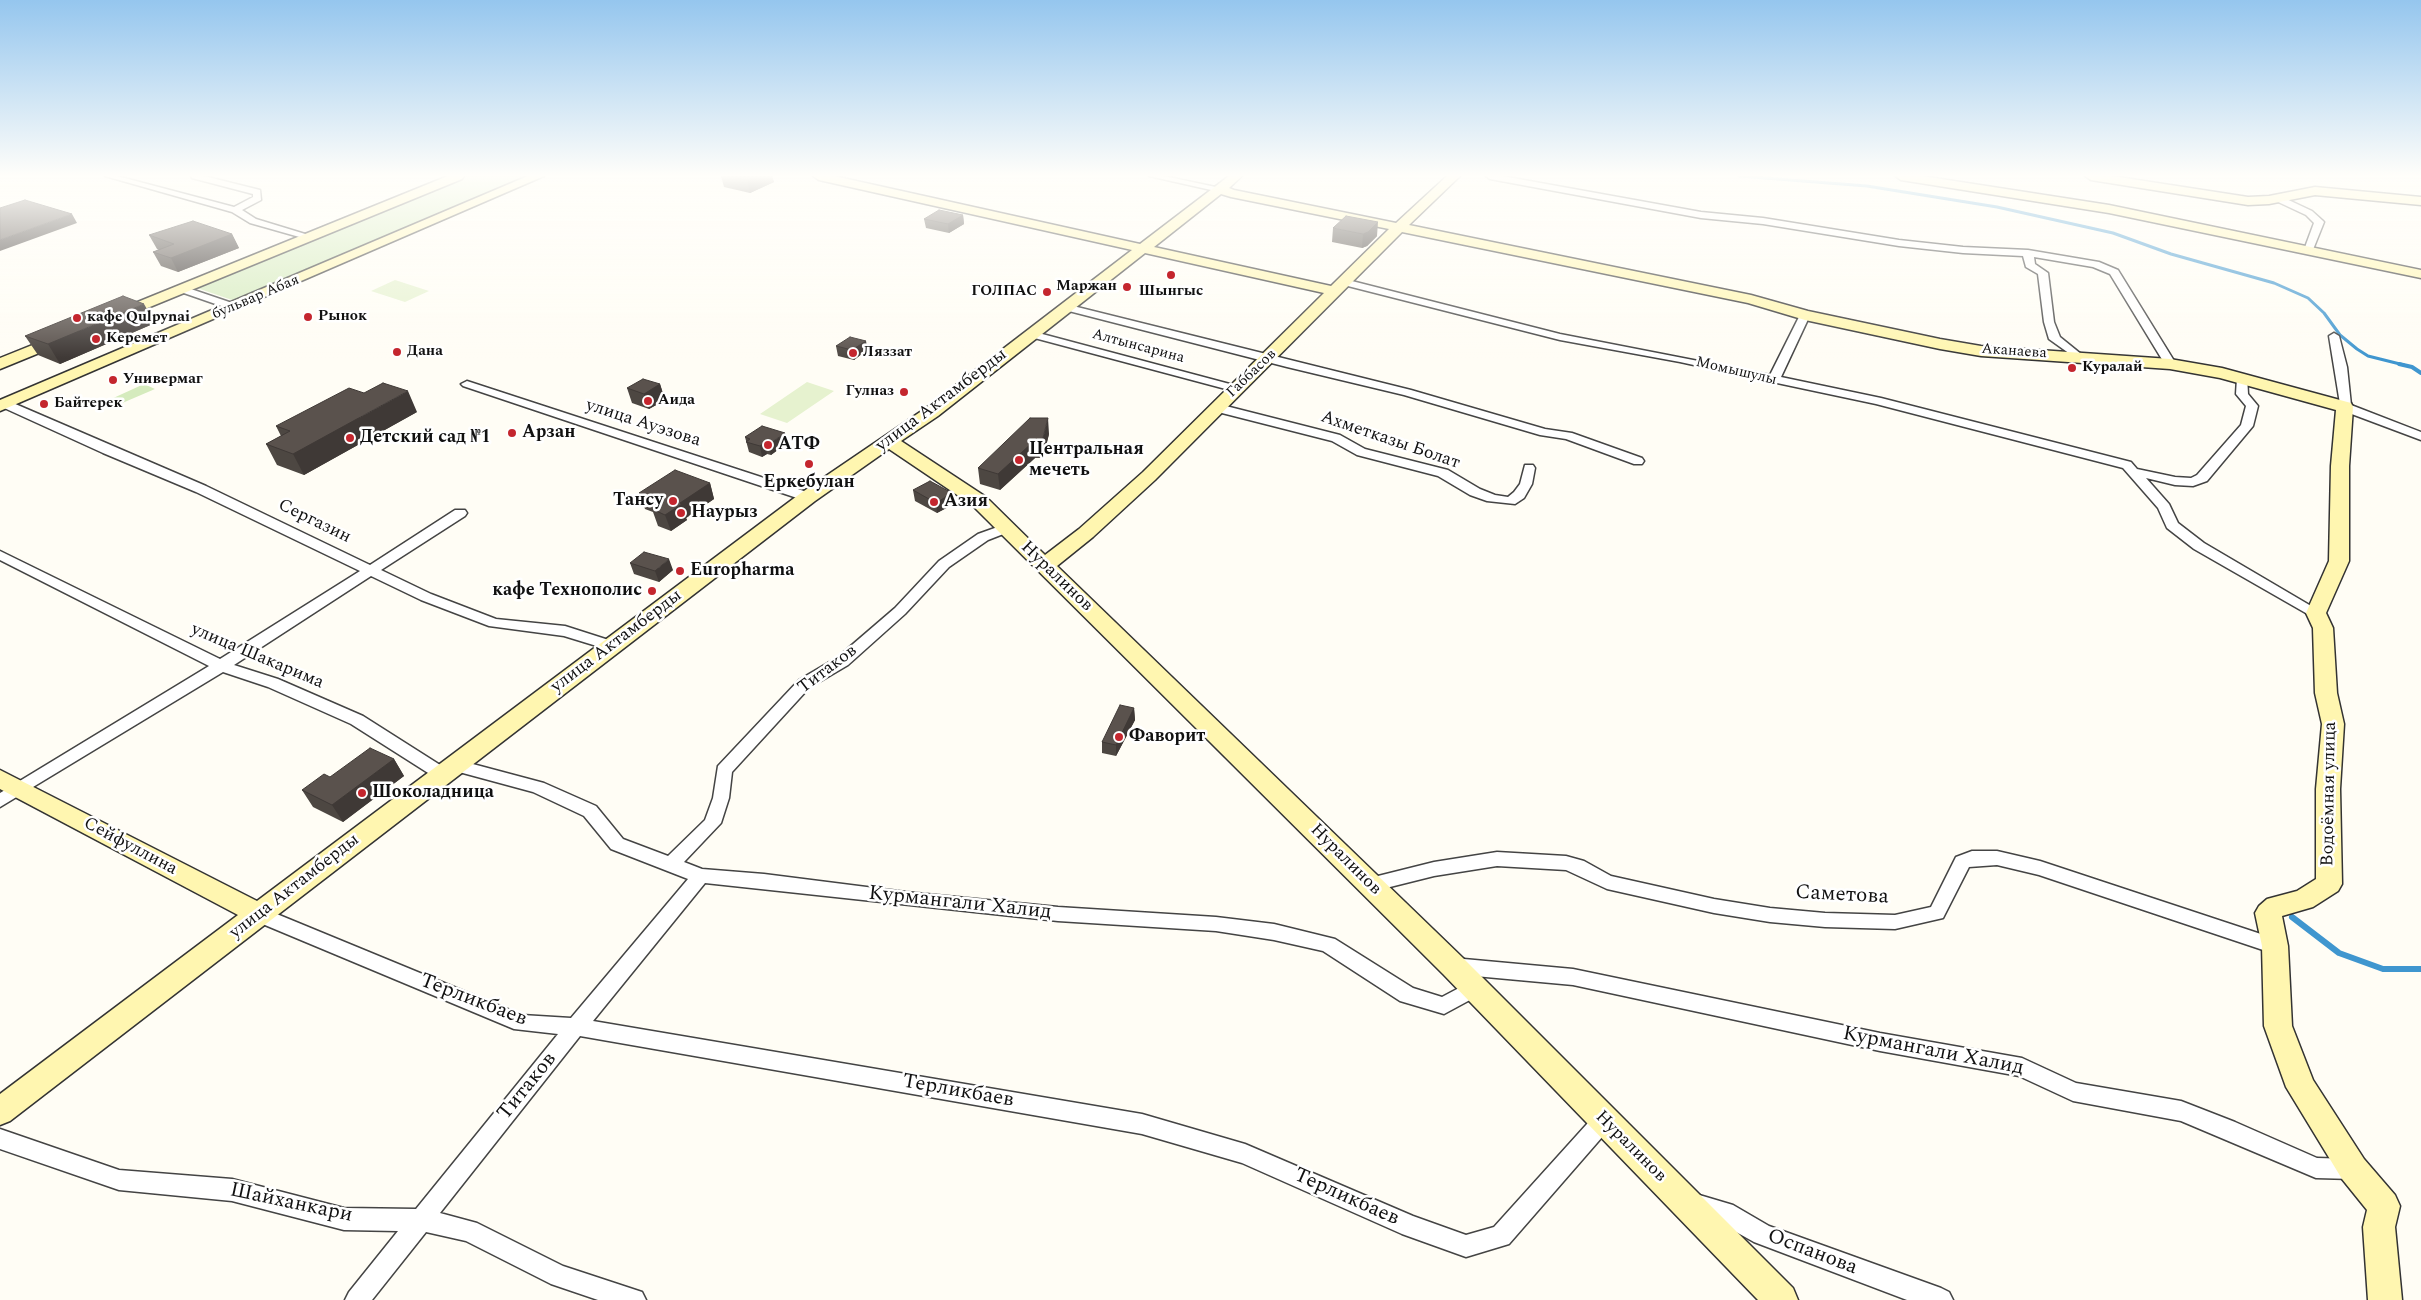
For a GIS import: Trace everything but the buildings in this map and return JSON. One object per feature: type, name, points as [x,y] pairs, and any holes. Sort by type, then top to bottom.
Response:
[{"type":"main road","points":[[100,322],[310,237]]},
{"type":"main road","name":"бульвар Абая","points":[[3,405],[397,237]]},
{"type":"main road","name":"Момышулы","points":[[1090,237],[1339,286]]},
{"type":"main road","name":"улица Актамберды","points":[[0,1111],[808,497],[932,412],[1156,237]]},
{"type":"main road","name":"Габбасов","points":[[1044,565],[1117,506],[1268,359],[1389,237]]},
{"type":"main road","name":"Аканаева","points":[[1456,237],[1751,299],[1805,315],[1940,344],[1981,351],[2077,356],[2170,364],[2243,378],[2345,407]]},
{"type":"main road","points":[[2245,237],[2421,274]]},
{"type":"main road","points":[[0,364],[73,334]]},
{"type":"main road","points":[[2316,613],[2339,560],[2340,466],[2345,407]]},
{"type":"main road","name":"Нуралинов","points":[[890,442],[979,501],[1453,966],[1603,1121],[1686,1202],[1781,1300]]},
{"type":"main road","name":"Водоёмная улица","points":[[2316,613],[2323,628],[2326,693],[2333,724],[2328,789],[2329,884],[2304,900],[2276,906],[2268,912],[2275,946],[2278,1026],[2301,1087],[2353,1169]]},
{"type":"main road","name":"Сейфуллина","points":[[7,790],[260,914]]},
{"type":"main road","points":[[2353,1169],[2384,1206],[2379,1227],[2384,1300]]},
{"type":"street","points":[[1862,237],[1963,250],[2028,253],[2095,264],[2114,272],[2170,364]]},
{"type":"street","points":[[2310,250],[2314,237]]},
{"type":"street","points":[[2028,253],[2030,265],[2043,273],[2049,322],[2055,339],[2077,356]]},
{"type":"street","name":"Момышулы","points":[[1339,286],[1560,337],[1680,359],[1773,381],[1877,402],[2175,481],[2193,482],[2202,478],[2247,426],[2252,406],[2242,394],[2243,378]]},
{"type":"street","points":[[182,289],[234,307]]},
{"type":"street","name":"Алтынсарина","points":[[1066,307],[1268,359],[1407,392],[1544,432],[1568,436],[1638,461]]},
{"type":"street","points":[[1773,381],[1805,315]]},
{"type":"street","name":"Алтынсарина","points":[[1032,334],[1237,389]]},
{"type":"street","points":[[2334,336],[2341,367],[2345,407]]},
{"type":"street","name":"улица Ауэзова","points":[[467,384],[808,497]]},
{"type":"street","name":"Сергазин","points":[[3,405],[201,489],[426,597],[494,623],[565,631],[614,646]]},
{"type":"street","name":"Аканаева","points":[[2345,407],[2421,436]]},
{"type":"street","name":"Ахметказы Болат","points":[[1218,408],[1336,438],[1361,452],[1443,473],[1475,492],[1510,502],[1519,495],[1526,484],[1529,468]]},
{"type":"street","points":[[2131,468],[2164,507],[2172,525],[2199,546],[2316,613]]},
{"type":"street","points":[[7,790],[220,666],[372,571],[460,513]]},
{"type":"street","name":"Титаков","points":[[670,865],[712,823],[721,798],[724,770],[804,684],[843,661],[900,611],[944,564],[983,537],[1006,528]]},
{"type":"street","name":"улица Шакарима","points":[[0,556],[220,666],[273,683],[357,720],[448,770]]},
{"type":"street","name":"Курмангали Халид","points":[[448,770],[538,787],[590,811],[617,844],[701,876],[764,881],[906,899],[1058,914],[1216,924],[1274,932],[1328,944],[1407,995],[1444,1006],[1474,988]]},
{"type":"street","name":"Саметова","points":[[1370,885],[1434,869],[1497,859],[1566,862],[1578,866],[1607,882],[1714,906],[1807,918],[1895,922],[1937,912],[1962,862],[1972,858],[1997,858],[2040,868],[2275,946]]},
{"type":"street","name":"Титаков","points":[[357,1300],[576,1027],[701,876]]},
{"type":"street","name":"Терликбаев","points":[[260,914],[521,1023],[576,1027],[1142,1124],[1245,1154],[1410,1226],[1466,1246],[1501,1236],[1603,1121]]},
{"type":"street","name":"Курмангали Халид","points":[[1453,966],[1573,977],[1880,1042],[2022,1067],[2073,1092],[2182,1111],[2316,1168],[2353,1169]]},
{"type":"street","name":"Шайханкари","points":[[0,1139],[119,1180],[232,1190],[344,1219],[421,1220],[469,1231],[559,1276],[634,1300]]},
{"type":"street","name":"Оспанова","points":[[1686,1202],[1725,1214],[1762,1234],[1868,1275],[1941,1300]]},
{"type":"green space","points":[[321,237],[390,237],[238,302],[197,288]]},
{"type":"green space","points":[[395,280],[429,291],[405,302],[371,291]]},
{"type":"green space","points":[[807,382],[834,391],[787,423],[760,414]]},
{"type":"green space","points":[[144,384],[155,389],[120,404],[109,400]]},
{"type":"waterway","points":[[2123,237],[2171,254],[2274,283],[2308,298],[2324,313],[2340,335],[2357,349],[2368,356],[2404,365]]},
{"type":"waterway","points":[[2399,364],[2412,367],[2421,373]]},
{"type":"waterway","points":[[2292,917],[2339,953],[2383,969],[2421,969]]},
{"type":"place","name":"Шынгыс","points":[[1171,275]]},
{"type":"place","name":"Маржан","points":[[1127,287]]},
{"type":"place","name":"ГОЛПАС","points":[[1047,292]]},
{"type":"place","name":"Рынок","points":[[308,317]]},
{"type":"place","name":"кафе Qulpynai","points":[[77,318]]},
{"type":"place","name":"Керемет","points":[[96,339]]},
{"type":"place","name":"Дана","points":[[397,352]]},
{"type":"place","name":"Ляззат","points":[[853,353]]},
{"type":"place","name":"Куралай","points":[[2072,368]]},
{"type":"place","name":"Универмаг","points":[[113,380]]},
{"type":"place","name":"Гулназ","points":[[904,392]]},
{"type":"place","name":"Аида","points":[[648,401]]},
{"type":"place","name":"Байтерек","points":[[44,404]]},
{"type":"place","name":"Арзан","points":[[512,433]]},
{"type":"place","name":"Детский сад №1","points":[[350,438]]},
{"type":"place","name":"АТФ","points":[[768,445]]},
{"type":"place","name":"Центральная мечеть","points":[[1019,460]]},
{"type":"place","name":"Еркебулан","points":[[809,464]]},
{"type":"place","name":"Тансу","points":[[673,501]]},
{"type":"place","name":"Азия","points":[[934,502]]},
{"type":"place","name":"Наурыз","points":[[681,513]]},
{"type":"place","name":"Europharma","points":[[680,571]]},
{"type":"place","name":"кафе Технополис","points":[[652,591]]},
{"type":"place","name":"Фаворит","points":[[1119,737]]},
{"type":"place","name":"Шоколадница","points":[[362,793]]}]
